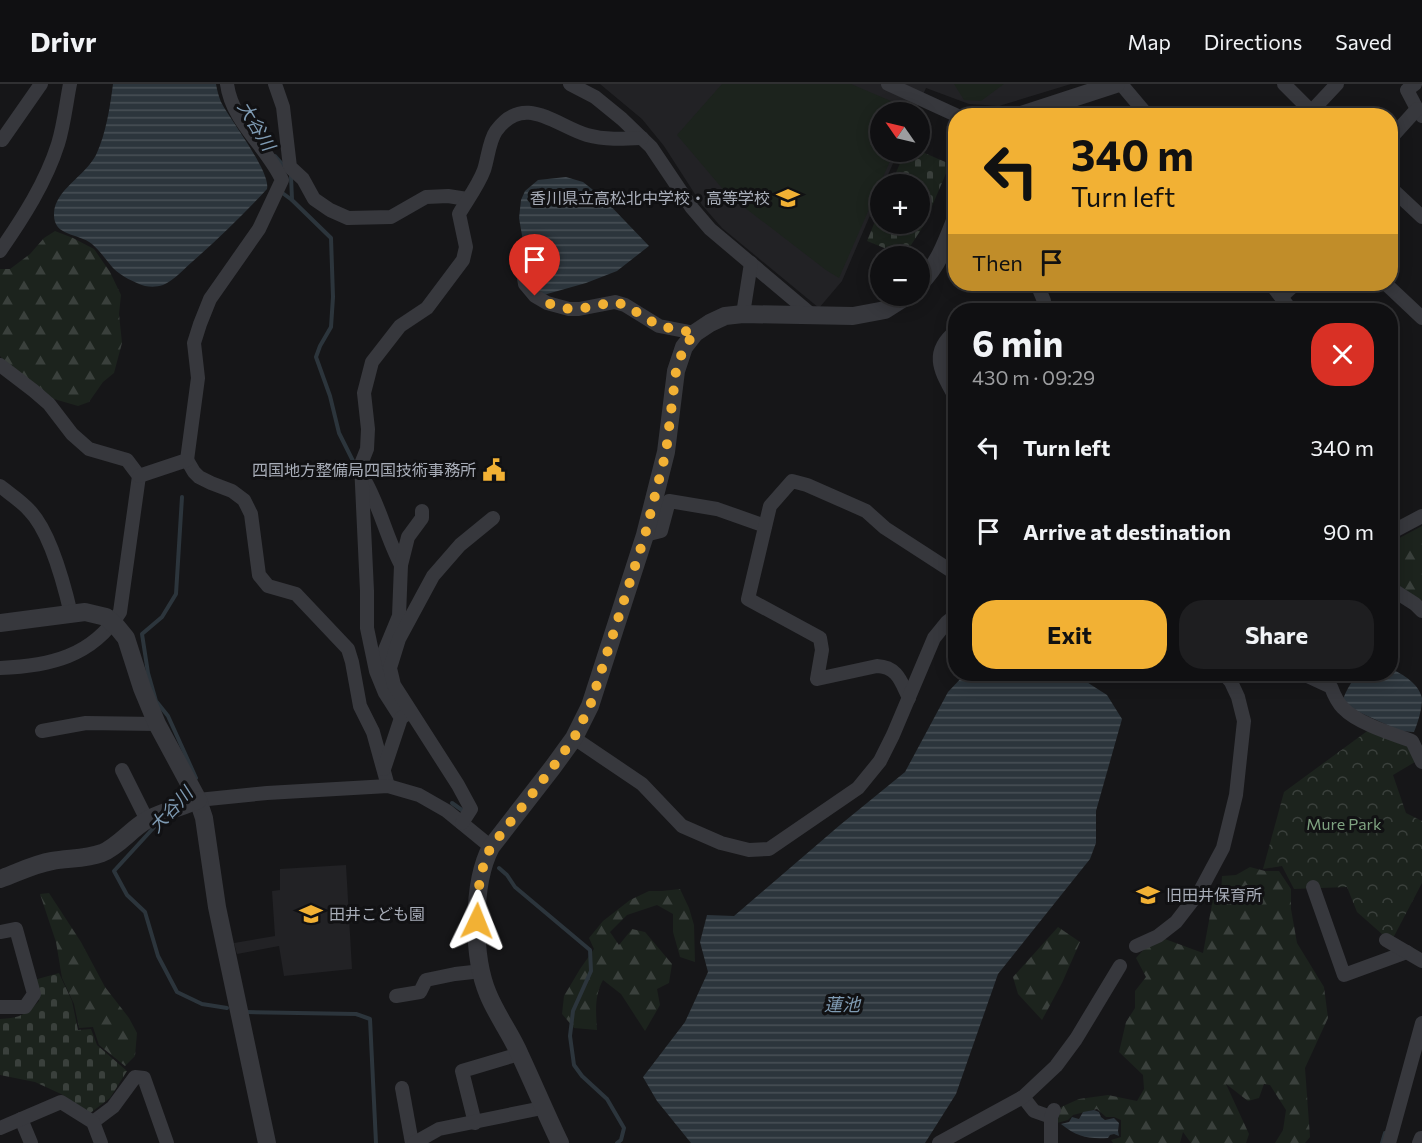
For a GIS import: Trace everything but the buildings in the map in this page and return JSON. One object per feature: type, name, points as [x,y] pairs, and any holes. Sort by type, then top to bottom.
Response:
[{"type":"street","points":[[1,141],[41,84]]},
{"type":"street","points":[[0,251],[42,183],[58,144],[70,84]]},
{"type":"street","points":[[227,84],[231,102],[282,180]]},
{"type":"street","points":[[275,84],[284,107],[290,167],[259,229],[210,299],[200,324],[194,343],[198,378],[187,459],[199,477],[232,491],[244,500],[251,514],[259,575],[268,586],[296,594],[348,650],[360,706],[373,732],[388,786]]},
{"type":"street","points":[[570,84],[595,97],[642,138],[651,147],[692,208],[710,229],[812,315]]},
{"type":"street","points":[[888,84],[948,111]]},
{"type":"street","points":[[1042,108],[1116,84]]},
{"type":"street","points":[[1121,84],[1141,108]]},
{"type":"street","points":[[1284,84],[1306,108]]},
{"type":"street","points":[[1317,108],[1337,84]]},
{"type":"street","points":[[1398,132],[1419,113],[1407,90],[1415,84]]},
{"type":"street","points":[[1063,101],[1070,108]]},
{"type":"street","points":[[462,823],[471,809],[458,785],[406,715],[385,693],[376,671],[367,627],[361,464],[367,449],[368,429],[364,393],[372,362],[400,326],[427,308],[463,260],[466,247],[459,214],[481,178],[494,134],[502,124],[512,116],[524,113],[539,114],[591,136],[619,140],[642,138]]},
{"type":"street","points":[[290,167],[303,179],[314,199],[348,219],[391,217],[426,197],[448,196],[467,199]]},
{"type":"street","points":[[1398,194],[1422,216]]},
{"type":"street","points":[[930,270],[944,250],[948,239]]},
{"type":"street","points":[[743,314],[751,263]]},
{"type":"street","points":[[523,272],[525,284],[535,296],[547,303],[569,309],[579,309],[615,302],[625,305],[659,326],[695,333]]},
{"type":"street","points":[[1276,291],[1286,303]]},
{"type":"street","points":[[1281,297],[1287,291]]},
{"type":"street","points":[[1395,291],[1419,309]]},
{"type":"street","points":[[560,1143],[519,1054],[487,993],[477,944],[477,899],[481,871],[491,847],[574,738],[590,706],[645,535],[666,452],[676,371],[684,347],[695,333],[725,316],[743,314],[853,316],[885,310],[891,306]]},
{"type":"street","points":[[948,338],[940,351],[940,368],[948,384]]},
{"type":"street","points":[[0,365],[49,404],[72,434],[89,449],[127,460],[139,476],[120,612],[113,623],[98,638],[60,660],[30,667],[0,668]]},
{"type":"street","points":[[139,476],[187,459]]},
{"type":"street","points":[[362,476],[373,494],[391,547],[401,565]]},
{"type":"street","points":[[909,698],[896,674],[886,667],[877,666],[817,680],[822,650],[820,638],[748,598],[770,506],[792,481],[807,485],[866,511],[885,528],[948,569]]},
{"type":"street","points":[[0,486],[29,510],[42,526],[67,595],[71,614]]},
{"type":"street","points":[[645,535],[662,531],[669,501],[717,509],[765,526]]},
{"type":"street","points":[[379,680],[382,657],[399,616],[401,565],[408,537],[422,518],[422,511]]},
{"type":"street","points":[[1398,529],[1422,516]]},
{"type":"street","points":[[384,769],[406,715],[390,668],[399,639],[433,576],[460,545],[493,518]]},
{"type":"street","points":[[1398,593],[1422,611]]},
{"type":"street","points":[[0,623],[85,612],[106,617],[126,638],[142,688],[191,803],[204,818],[216,907],[267,1143]]},
{"type":"street","points":[[574,738],[642,784],[682,826],[721,843],[749,850],[769,849],[858,788],[880,761],[934,638],[948,621]]},
{"type":"street","points":[[1136,946],[1158,936],[1176,922],[1200,891],[1223,848],[1236,795],[1244,721],[1239,697],[1230,681]]},
{"type":"street","points":[[1318,681],[1331,687],[1336,700],[1344,710],[1372,726],[1412,741],[1422,762]]},
{"type":"street","points":[[42,731],[86,723],[157,724]]},
{"type":"street","points":[[122,770],[152,818]]},
{"type":"street","points":[[0,879],[51,861],[103,852],[152,818],[191,803],[267,793],[388,786],[419,795],[447,811],[491,847]]},
{"type":"street","points":[[1313,887],[1344,975],[1407,952]]},
{"type":"street","points":[[0,932],[16,929],[33,994],[25,1007],[0,1007]]},
{"type":"street","points":[[1386,940],[1422,961]]},
{"type":"street","points":[[939,1143],[1023,1097],[1056,1066],[1076,1039],[1120,966]]},
{"type":"street","points":[[396,996],[420,992],[426,980],[482,971]]},
{"type":"street","points":[[1394,1142],[1422,1023]]},
{"type":"street","points":[[475,1123],[462,1071],[519,1054]]},
{"type":"street","points":[[93,1122],[113,1107],[135,1077],[144,1078],[167,1143]]},
{"type":"street","points":[[402,1088],[413,1143],[439,1129],[542,1108]]},
{"type":"street","points":[[1023,1097],[1034,1111],[1053,1113],[1051,1143]]},
{"type":"street","points":[[0,1128],[61,1102],[93,1122],[101,1143]]},
{"type":"street","points":[[21,1119],[31,1143]]},
{"type":"shaded area","name":"香川県立高松北中学校・高等学校","points":[[600,84],[1071,84],[999,106],[969,104],[926,88],[920,102],[870,102],[870,162],[894,162],[888,174],[870,174],[870,215],[842,281],[819,308],[722,228],[702,205],[664,146],[642,119]]},
{"type":"shaded area","name":"田井こども園","points":[[346,865],[352,969],[284,976],[279,946],[237,954],[234,943],[275,936],[272,891],[280,890],[280,869]]},
{"type":"green space","name":"香川県立高松北中学校・高等学校","points":[[722,84],[851,84],[893,102],[870,102],[870,162],[890,162],[884,174],[870,174],[870,207],[839,278],[727,194],[677,135]]},
{"type":"green space","points":[[954,84],[1004,84],[981,101],[964,100]]},
{"type":"green space","points":[[930,155],[948,163],[948,169],[930,211],[930,174],[895,174],[901,162],[930,162]]},
{"type":"green space","points":[[55,231],[94,249],[110,272],[121,295],[119,314],[122,343],[114,373],[103,382],[89,402],[78,406],[54,399],[37,388],[0,356],[0,269],[10,269]]},
{"type":"green space","points":[[870,234],[918,234],[910,246],[879,246],[867,241]]},
{"type":"green space","points":[[1422,526],[1422,601],[1398,585],[1398,539]]},
{"type":"green space","name":"Mure Park","points":[[1370,729],[1408,745],[1415,762],[1393,775],[1406,813],[1422,821],[1422,883],[1391,942],[1357,912],[1347,887],[1294,889],[1282,866],[1263,869],[1284,792]]},
{"type":"green space","points":[[1250,867],[1265,871],[1279,871],[1291,889],[1291,909],[1297,943],[1324,987],[1328,1018],[1305,1068],[1310,1137],[1305,1143],[1275,1143],[1283,1130],[1286,1110],[1270,1085],[1264,1084],[1259,1098],[1248,1101],[1226,1084],[1249,1134],[1246,1143],[1191,1143],[1183,1132],[1180,1143],[1113,1143],[1111,1140],[1121,1137],[1121,1120],[1106,1117],[1097,1109],[1073,1115],[1068,1120],[1057,1123],[1061,1107],[1079,1099],[1108,1095],[1137,1101],[1144,1089],[1143,1075],[1119,1052],[1126,1022],[1135,1008],[1135,991],[1146,977],[1136,958],[1145,948],[1165,939],[1203,953],[1213,899],[1221,894],[1222,876],[1236,875]]},
{"type":"green space","points":[[680,889],[694,925],[695,962],[680,957],[673,932],[673,914],[657,905],[627,915],[610,932],[619,945],[632,929],[645,932],[672,964],[669,983],[657,989],[660,1005],[645,1031],[621,994],[603,980],[597,998],[597,1030],[574,1028],[562,1014],[564,996],[594,949],[589,938],[603,921],[630,900],[649,891]]},
{"type":"green space","points":[[49,893],[81,942],[105,987],[129,1018],[137,1033],[135,1056],[125,1066],[99,1045],[93,1027],[79,1028],[74,1004],[62,978],[56,942],[40,894]]},
{"type":"green space","points":[[1058,927],[1080,942],[1042,1020],[1018,994],[1013,977]]},
{"type":"green space","points":[[59,973],[72,1001],[78,1030],[91,1029],[97,1045],[127,1071],[110,1098],[89,1114],[61,1094],[35,1082],[0,1075],[0,1019],[17,1017],[30,1010],[39,1001],[34,980]]},
{"type":"water","points":[[113,84],[216,84],[221,102],[257,159],[267,181],[267,189],[240,217],[178,275],[161,286],[145,286],[124,276],[113,268],[92,244],[62,230],[55,221],[54,213],[59,197],[96,155],[107,120]]},
{"type":"water","points":[[566,177],[583,182],[602,197],[649,246],[617,271],[586,283],[540,296],[529,284],[529,268],[520,264],[524,247],[519,218],[521,200],[525,191],[538,180]]},
{"type":"water","points":[[1398,673],[1410,680],[1418,688],[1422,698],[1414,732],[1400,731],[1348,707],[1342,702],[1353,681],[1398,681]]},
{"type":"water","name":"蓮池","points":[[958,681],[1085,681],[1107,695],[1122,719],[1096,811],[1096,843],[1090,859],[998,974],[956,1094],[925,1143],[691,1143],[657,1101],[643,1077],[685,1022],[708,972],[700,942],[707,915],[734,916],[905,772],[948,692]]},
{"type":"water","points":[[1094,1110],[1099,1112],[1105,1120],[1114,1118],[1119,1123],[1119,1136],[1114,1134],[1108,1138],[1089,1137],[1072,1132],[1061,1124],[1069,1122],[1072,1117],[1079,1119],[1083,1112]]},
{"type":"waterway","name":"大谷川","points":[[275,156],[283,165]]},
{"type":"waterway","points":[[291,176],[292,200],[331,238],[333,297],[331,327],[316,357],[330,396],[339,433],[354,463]]},
{"type":"waterway","points":[[281,192],[292,200]]},
{"type":"waterway","name":"大谷川","points":[[182,497],[176,594],[162,617],[142,634],[148,673],[156,701],[168,716],[196,778]]},
{"type":"waterway","points":[[452,803],[466,813]]},
{"type":"waterway","name":"大谷川","points":[[158,823],[114,871],[127,895],[145,912],[158,956],[177,992],[202,1004],[227,1008]]},
{"type":"waterway","points":[[499,868],[515,887],[590,950],[591,971],[573,1011],[570,1036],[574,1065],[582,1076],[607,1099],[624,1128],[621,1140],[617,1143]]},
{"type":"waterway","name":"大谷川","points":[[246,1012],[356,1014],[370,1019],[376,1143]]},
{"type":"waterway","points":[[1382,1143],[1385,1133]]},
{"type":"place","name":"香川県立高松北中学校・高等学校","points":[[788,198]]},
{"type":"place","name":"四国地方整備局四国技術事務所","points":[[494,470]]},
{"type":"place","name":"旧田井保育所","points":[[1148,895]]},
{"type":"place","name":"田井こども園","points":[[311,914]]},
{"type":"route","points":[[477,921],[477,899],[481,871],[486,856],[574,738],[590,706],[645,535],[666,452],[676,371],[684,347],[695,333],[659,326],[625,305],[615,302],[569,309],[547,303],[535,296]]}]
